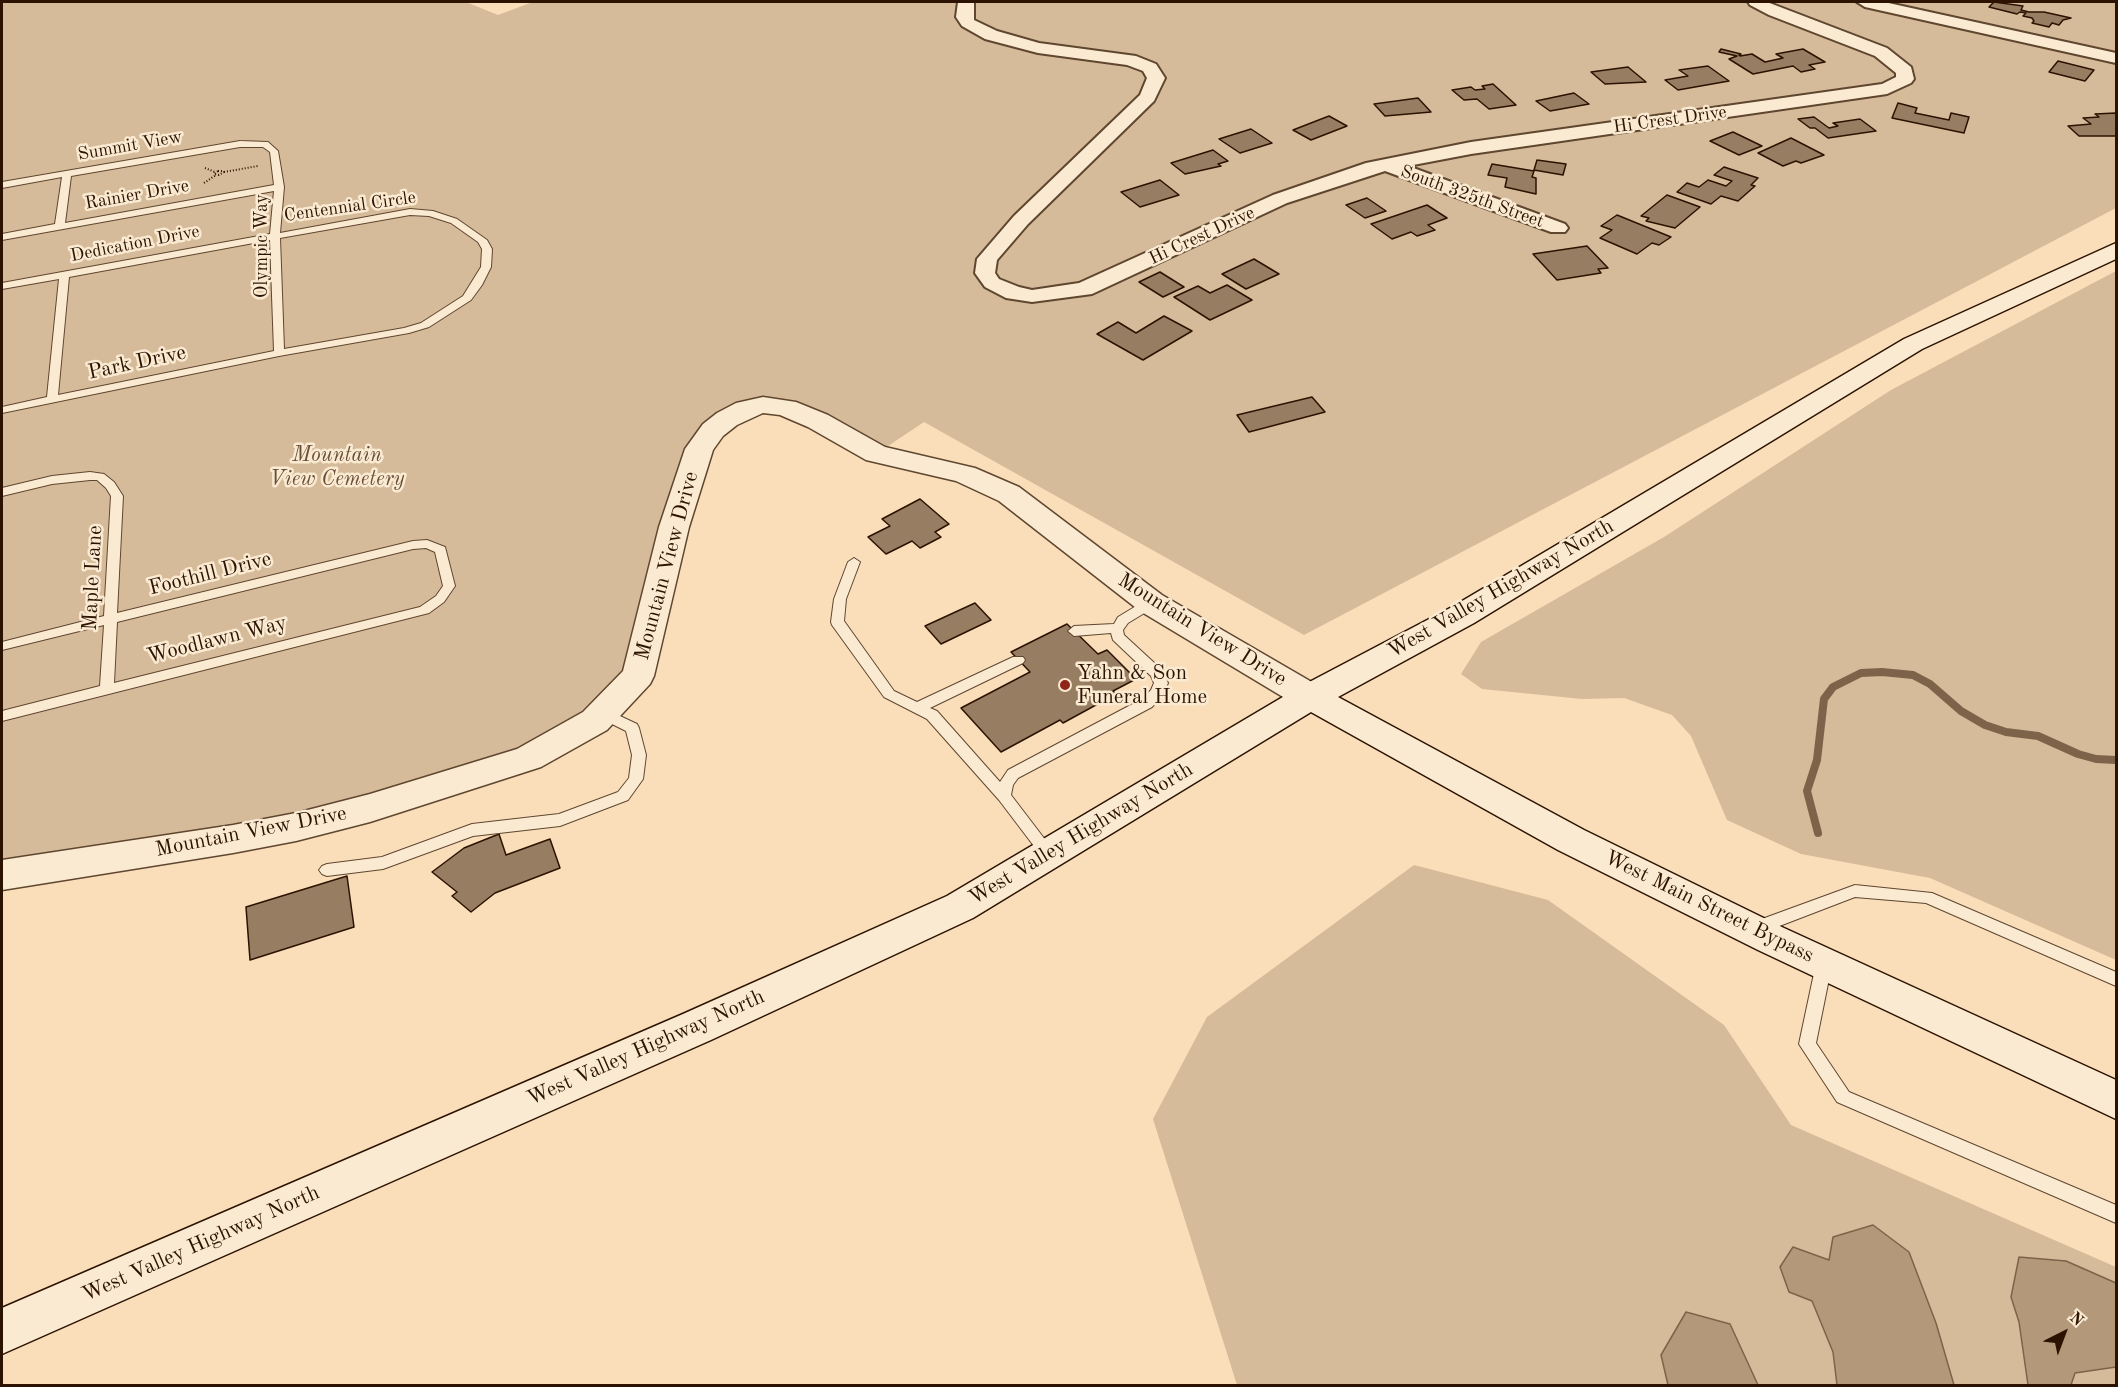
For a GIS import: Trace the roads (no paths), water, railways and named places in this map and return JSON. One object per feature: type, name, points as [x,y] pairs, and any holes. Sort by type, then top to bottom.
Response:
[{"type":"main road","name":"West Valley Highway North","points":[[2,1331],[697,1027],[960,907],[1310,697],[1463,615],[1913,344],[2116,250]]},
{"type":"main road","name":"Mountain View Drive","points":[[2,875],[233,839],[296,827],[370,808],[529,758],[595,721],[638,676],[674,527],[699,449],[713,430],[727,419],[746,409],[763,405],[786,408],[818,421],[876,454],[965,474],[1009,494],[1151,603],[1310,697]]},
{"type":"main road","name":"West Main Street Bypass","points":[[1310,697],[1571,840],[1751,930],[2116,1100]]},
{"type":"street","name":"Hi Crest Drive","points":[[966,2],[964,17],[968,23],[991,35],[1038,48],[1130,60],[1150,68],[1156,78],[1154,88],[1148,97],[1021,220],[987,259],[984,273],[992,283],[1004,290],[1032,296],[1084,290],[1280,199],[1343,176],[1386,165],[1471,148],[1887,89],[1905,79],[1905,71],[1881,52],[1775,12],[1756,2]]},
{"type":"street","points":[[1865,2],[2116,58]]},
{"type":"street","points":[[1936,18],[1953,2]]},
{"type":"street","name":"South 325th Street","points":[[1386,165],[1558,228]]},
{"type":"lane","name":"Summit View","points":[[2,185],[240,144],[265,144]]},
{"type":"lane","name":"Olympic Way","points":[[265,144],[274,151],[279,187],[275,235],[279,353]]},
{"type":"lane","points":[[60,226],[67,174]]},
{"type":"lane","name":"Rainier Drive","points":[[2,237],[279,187]]},
{"type":"lane","name":"Centennial Circle","points":[[275,235],[401,212],[420,212],[454,221],[482,240],[487,249],[486,267],[467,298],[425,325],[405,331],[279,353]]},
{"type":"lane","name":"Dedication Drive","points":[[2,286],[275,235]]},
{"type":"lane","points":[[52,400],[64,274]]},
{"type":"lane","name":"Park Drive","points":[[2,410],[279,353]]},
{"type":"lane","name":"Maple Lane","points":[[2,492],[67,477],[100,477],[110,485],[117,496],[107,689]]},
{"type":"lane","name":"Foothill Drive","points":[[2,646],[412,545],[427,544]]},
{"type":"lane","name":"Woodlawn Way","points":[[2,716],[424,610],[440,599],[449,586],[441,550],[427,544]]},
{"type":"lane","points":[[854,562],[840,599],[837,622],[889,694],[932,715],[1004,796],[1048,854]]},
{"type":"lane","points":[[1004,796],[1006,784],[1013,774],[1148,703],[1158,693],[1161,683],[1157,673],[1118,637],[1118,628],[1123,620],[1151,603]]},
{"type":"lane","points":[[1074,631],[1118,628]]},
{"type":"lane","points":[[917,708],[1018,660]]},
{"type":"lane","points":[[327,870],[383,863],[472,830],[560,820],[623,796],[636,779],[639,755],[632,728],[603,713]]},
{"type":"lane","points":[[1751,930],[1855,891],[1927,897],[2116,979]]},
{"type":"lane","points":[[1824,964],[1807,1044],[1843,1097],[2116,1214]]},
{"type":"waterway","points":[[1818,833],[1807,791],[1817,760],[1824,699],[1833,687],[1861,673],[1882,672],[1913,675],[1930,684],[1961,711],[1985,725],[2006,732],[2038,736],[2078,754],[2096,759],[2116,760]]},
{"type":"place","name":"Yahn & Son Funeral Home","points":[[1065,685]]},
{"type":"park label","name":"Mountain View Cemetery","points":[[337,467]]}]
